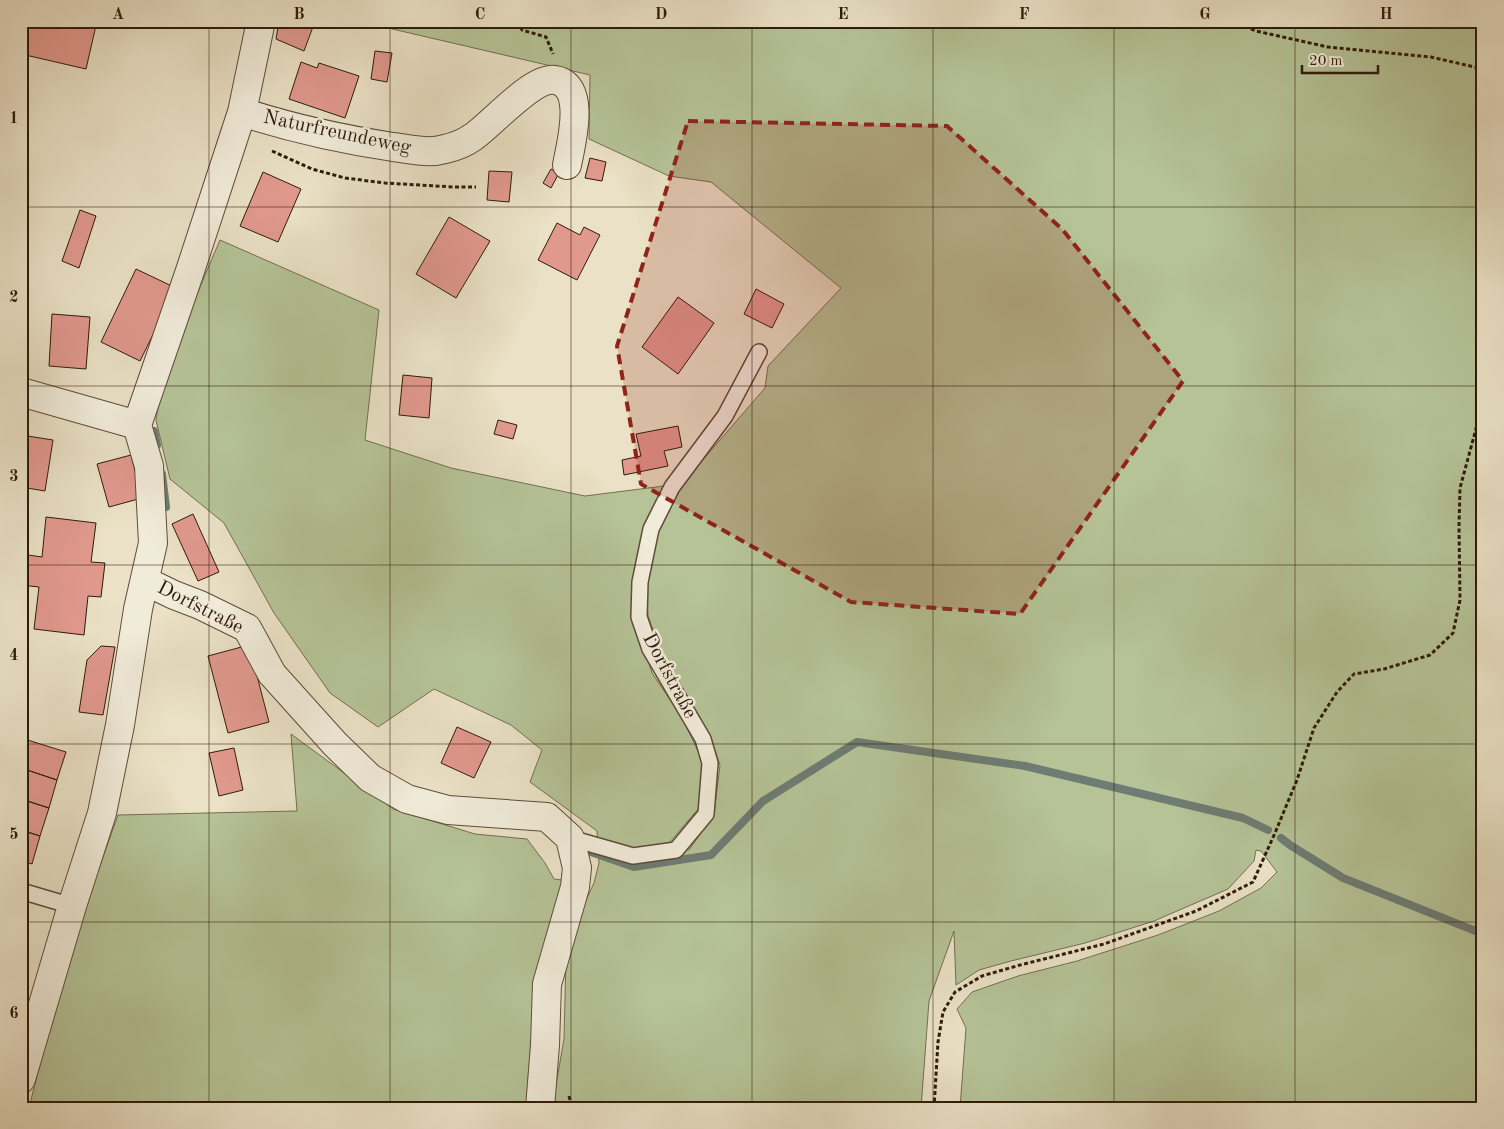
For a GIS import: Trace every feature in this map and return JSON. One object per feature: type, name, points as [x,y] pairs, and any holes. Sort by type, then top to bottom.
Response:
[{"type":"street","name":"Naturfreundeweg","points":[[136,425],[190,271],[238,124],[261,21]]},
{"type":"street","name":"Naturfreundeweg","points":[[238,124],[283,125],[357,142],[427,152],[445,150],[473,138],[500,112],[538,84],[555,80]]},
{"type":"street","points":[[555,80],[568,86],[573,94],[575,105],[568,165]]},
{"type":"street","points":[[21,392],[136,425]]},
{"type":"street","name":"Dorfstraße","points":[[136,425],[149,466],[153,544],[145,581],[247,628],[272,674],[334,744],[370,778],[407,799],[448,810],[547,817],[570,838]]},
{"type":"street","points":[[21,1079],[72,906],[102,813],[120,726],[138,609],[145,581]]},
{"type":"street","points":[[540,1108],[547,984],[575,886],[577,868],[570,838]]},
{"type":"lane","name":"Dorfstraße","points":[[570,838],[633,856],[676,850],[706,814],[710,763],[703,739],[650,649],[639,617],[640,582],[651,529],[672,488],[726,416],[759,352]]},
{"type":"lane","points":[[21,891],[72,906]]},
{"type":"path","points":[[519,21],[522,30],[546,37],[554,56],[555,80]]},
{"type":"path","points":[[1232,21],[1256,31],[1328,47],[1431,57],[1483,69]]},
{"type":"path","points":[[238,124],[312,168],[345,178],[424,185],[476,187]]},
{"type":"path","points":[[934,1108],[938,1042],[943,1012],[955,992],[982,976],[1104,944],[1196,911],[1253,882],[1297,780],[1314,728],[1336,692],[1354,674],[1384,669],[1430,655],[1453,633],[1460,600],[1460,488],[1483,403]]},
{"type":"highlighted area","points":[[688,121],[947,126],[1062,229],[1183,381],[1020,614],[851,602],[641,484],[617,346]]},
{"type":"green space","points":[[358,21],[1483,21],[1483,1108],[960,1108],[966,1028],[957,1009],[972,992],[1018,976],[1077,961],[1158,935],[1219,911],[1261,888],[1277,872],[1261,851],[1256,850],[1254,861],[1228,889],[1154,921],[1085,943],[979,970],[956,985],[954,931],[929,1001],[921,1108],[552,1108],[564,1039],[566,958],[579,915],[594,883],[599,863],[597,831],[530,782],[542,750],[511,725],[434,689],[378,727],[330,693],[274,613],[224,523],[170,479],[156,420],[164,371],[220,240],[379,310],[365,440],[451,468],[585,496],[664,486],[644,525],[634,575],[634,616],[652,673],[681,716],[701,757],[704,786],[699,808],[669,843],[689,850],[714,814],[720,765],[713,745],[684,699],[664,660],[648,616],[646,589],[649,558],[660,527],[681,485],[765,388],[768,366],[841,288],[711,182],[669,176],[589,139],[590,75]]},
{"type":"green space","points":[[291,734],[393,809],[475,834],[527,839],[554,879],[570,881],[531,1108],[29,1108],[65,964],[118,815],[297,811]]},
{"type":"building","points":[[21,21],[97,21],[86,69],[21,54]]},
{"type":"building","points":[[279,21],[307,21],[314,24],[304,51],[276,39]]},
{"type":"building","points":[[375,51],[392,53],[387,82],[371,79]]},
{"type":"building","points":[[301,62],[317,68],[319,63],[359,76],[345,118],[289,99]]},
{"type":"building","points":[[590,158],[606,162],[602,181],[585,178]]},
{"type":"building","points":[[551,169],[559,173],[551,188],[543,183]]},
{"type":"building","points":[[489,171],[512,172],[509,202],[487,200]]},
{"type":"building","points":[[263,172],[301,189],[278,242],[240,226]]},
{"type":"building","points":[[80,210],[96,216],[79,268],[62,261]]},
{"type":"building","points":[[449,217],[490,241],[456,298],[416,274]]},
{"type":"building","points":[[557,223],[580,235],[584,227],[600,235],[577,280],[538,260]]},
{"type":"building","points":[[136,269],[176,288],[140,361],[101,342]]},
{"type":"building","points":[[756,289],[784,304],[772,328],[744,314]]},
{"type":"building","points":[[678,297],[714,323],[678,374],[642,347]]},
{"type":"building","points":[[52,314],[90,317],[86,369],[49,366]]},
{"type":"building","points":[[403,375],[432,378],[429,418],[399,415]]},
{"type":"building","points":[[498,420],[517,425],[513,439],[494,434]]},
{"type":"building","points":[[678,426],[682,447],[664,451],[668,466],[624,475],[622,460],[641,456],[636,434]]},
{"type":"building","points":[[21,435],[53,440],[45,491],[21,487]]},
{"type":"building","points":[[131,455],[142,498],[109,507],[97,464]]},
{"type":"building","points":[[193,514],[219,572],[198,581],[172,524]]},
{"type":"building","points":[[46,517],[96,523],[91,562],[105,563],[101,597],[88,596],[84,635],[34,629],[39,587],[21,585],[21,554],[42,557]]},
{"type":"building","points":[[249,645],[269,722],[228,733],[208,656]]},
{"type":"building","points":[[101,646],[115,647],[103,715],[79,712],[87,660]]},
{"type":"building","points":[[457,727],[491,742],[474,778],[441,763]]},
{"type":"building","points":[[21,738],[66,752],[57,780],[21,768]]},
{"type":"building","points":[[234,748],[243,790],[219,796],[209,753]]},
{"type":"building","points":[[21,768],[57,780],[49,808],[21,799]]},
{"type":"building","points":[[21,799],[49,808],[40,836],[21,830]]},
{"type":"building","points":[[21,830],[40,836],[32,864],[21,860]]},
{"type":"waterway","points":[[154,431],[157,445]]},
{"type":"waterway","points":[[162,474],[166,507]]},
{"type":"waterway","points":[[582,849],[634,867],[711,855],[763,801],[857,742],[1025,766],[1243,818],[1268,830]]},
{"type":"waterway","points":[[1281,838],[1343,878],[1483,934]]}]
